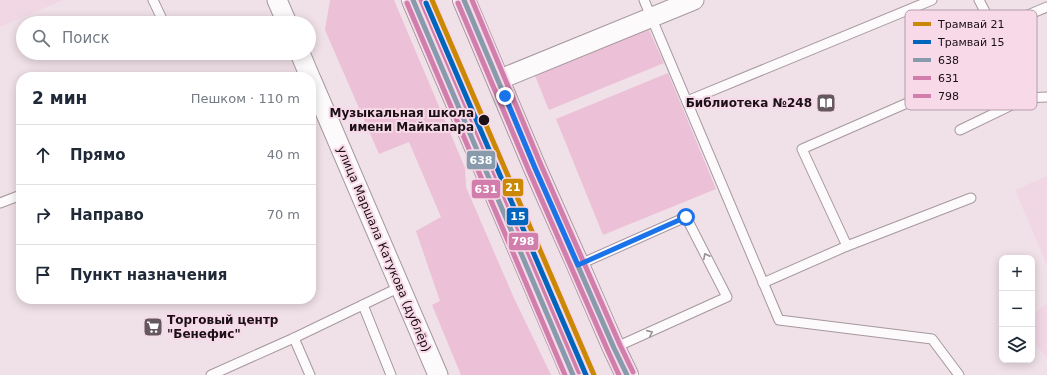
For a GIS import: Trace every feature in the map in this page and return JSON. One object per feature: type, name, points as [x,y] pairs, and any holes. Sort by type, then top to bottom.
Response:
[{"type":"main road","points":[[413,0],[573,375]]},
{"type":"main road","points":[[464,0],[538,175],[627,375]]},
{"type":"street","points":[[277,0],[284,16]]},
{"type":"street","points":[[498,80],[694,0]]},
{"type":"street","name":"улица Маршала Катукова (дублёр)","points":[[303,60],[307,72]]},
{"type":"street","name":"улица Маршала Катукова (дублёр)","points":[[316,93],[438,375]]},
{"type":"lane","points":[[154,0],[161,16]]},
{"type":"lane","points":[[644,0],[779,320],[932,339],[959,375]]},
{"type":"lane","points":[[908,10],[932,0]]},
{"type":"lane","points":[[979,0],[984,10]]},
{"type":"lane","points":[[1037,11],[1047,7]]},
{"type":"lane","points":[[687,101],[905,11]]},
{"type":"lane","points":[[1037,97],[1047,97]]},
{"type":"lane","points":[[847,246],[802,149],[905,104]]},
{"type":"lane","points":[[960,130],[1001,110]]},
{"type":"lane","points":[[0,203],[16,197]]},
{"type":"lane","points":[[763,283],[847,246],[971,198]]},
{"type":"lane","points":[[578,265],[686,217],[727,297],[614,348]]},
{"type":"lane","points":[[211,375],[294,338],[400,287]]},
{"type":"lane","points":[[363,305],[391,375]]},
{"type":"lane","points":[[294,338],[310,375]]},
{"type":"shaded area","points":[[0,0],[63,0],[26,16],[16,16],[16,20],[0,27]]},
{"type":"shaded area","points":[[330,0],[394,0],[465,168],[466,187],[513,296],[551,375],[461,375],[432,305],[440,301],[416,231],[441,217],[409,142],[379,154],[325,30]]},
{"type":"shaded area","points":[[648,28],[664,63],[549,110],[533,71]]},
{"type":"shaded area","points":[[668,73],[716,189],[603,235],[556,119]]},
{"type":"shaded area","points":[[1047,176],[1047,265],[1015,190]]},
{"type":"shaded area","points":[[1047,303],[1047,358],[1035,344],[1035,313]]},
{"type":"tram line","name":"21","points":[[432,0],[594,375]]},
{"type":"tram line","name":"15","points":[[426,3],[586,375]]},
{"type":"transit line","name":"638","points":[[413,0],[573,375]]},
{"type":"transit line","name":"798","points":[[421,0],[579,372]]},
{"type":"transit line","name":"638","points":[[464,0],[535,168],[627,375]]},
{"type":"transit line","name":"798","points":[[472,0],[541,165],[633,372]]},
{"type":"transit line","name":"631","points":[[407,3],[565,375]]},
{"type":"transit line","name":"631","points":[[458,3],[529,171],[619,375]]},
{"type":"place","name":"Библиотека №248","points":[[826,103]]},
{"type":"place","name":"Музыкальная школа имени Майкапара","points":[[484,120]]},
{"type":"place","name":"Торговый центр \"Бенефис\"","points":[[153,327]]},
{"type":"route","points":[[505,96],[578,265],[686,217]]}]
